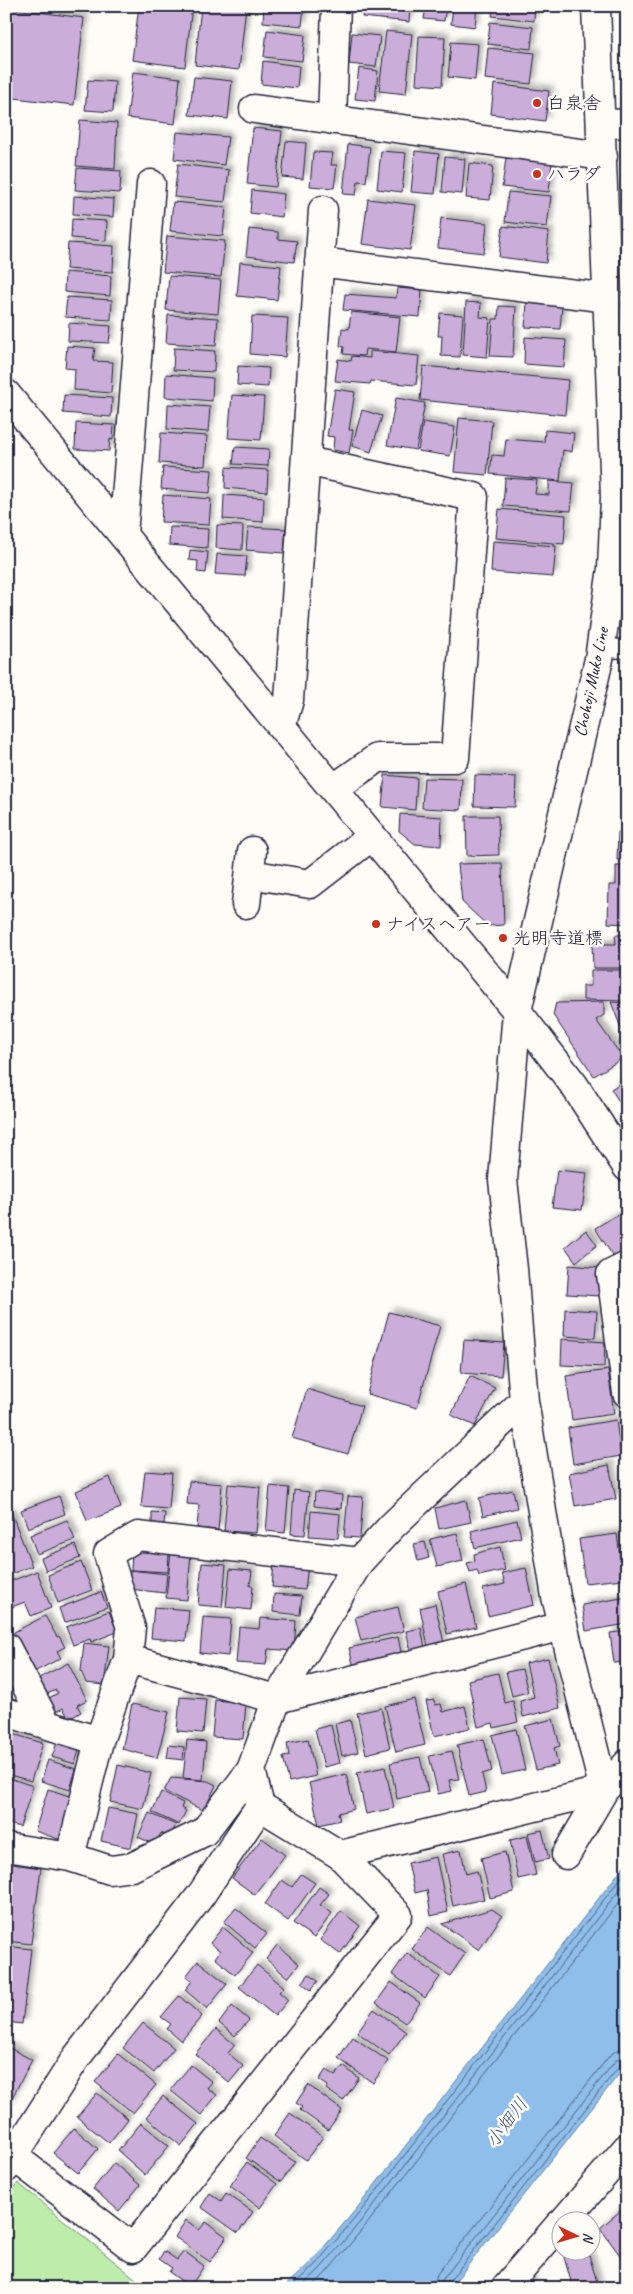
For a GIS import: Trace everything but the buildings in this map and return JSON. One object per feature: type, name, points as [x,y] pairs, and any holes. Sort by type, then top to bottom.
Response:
[{"type":"street","points":[[332,120],[336,6]]},
{"type":"street","name":"Chohoji Muko Line","points":[[596,6],[614,124],[603,156],[614,497],[619,567],[517,1011],[503,1180],[513,1269],[524,1401],[562,1626],[604,1790]]},
{"type":"street","points":[[254,109],[603,156]]},
{"type":"street","points":[[123,535],[151,184]]},
{"type":"street","points":[[281,727],[289,700],[323,210]]},
{"type":"street","points":[[319,262],[608,298]]},
{"type":"street","points":[[6,394],[517,1011],[574,1084],[627,1168]]},
{"type":"street","points":[[306,460],[474,497],[456,758],[377,758],[333,789]]},
{"type":"street","points":[[246,904],[251,862],[310,884],[372,836]]},
{"type":"street","points":[[627,1266],[611,1274],[627,1393]]},
{"type":"street","points":[[6,1847],[70,1857],[110,1870],[132,1866],[204,1832],[251,1770],[277,1699],[359,1562],[392,1526],[524,1401]]},
{"type":"street","points":[[70,1857],[99,1741],[128,1659],[131,1628],[108,1554],[138,1536],[359,1562]]},
{"type":"street","points":[[128,1659],[277,1699],[562,1626]]},
{"type":"street","points":[[6,1647],[47,1725]]},
{"type":"street","points":[[6,1712],[99,1741]]},
{"type":"street","points":[[566,1855],[604,1790],[627,1764]]},
{"type":"street","points":[[251,1770],[260,1806],[340,1855],[398,1915],[133,2248],[10,2162],[76,2058],[200,1895],[260,1806]]},
{"type":"street","points":[[340,1855],[604,1790]]},
{"type":"street","points":[[572,2212],[627,2148]]},
{"type":"street","points":[[505,2288],[550,2237]]},
{"type":"lane","points":[[600,648],[627,649]]},
{"type":"green space","points":[[18,2183],[147,2288],[6,2288],[6,2200]]},
{"type":"water","name":"小畑川","points":[[627,1862],[627,2064],[450,2288],[283,2288],[312,2261],[357,2208]]},
{"type":"place","name":"白泉舎","points":[[537,103]]},
{"type":"place","name":"ハラダ","points":[[537,174]]},
{"type":"place","name":"ナイスヘアー","points":[[376,924]]},
{"type":"place","name":"光明寺道標","points":[[503,938]]}]
